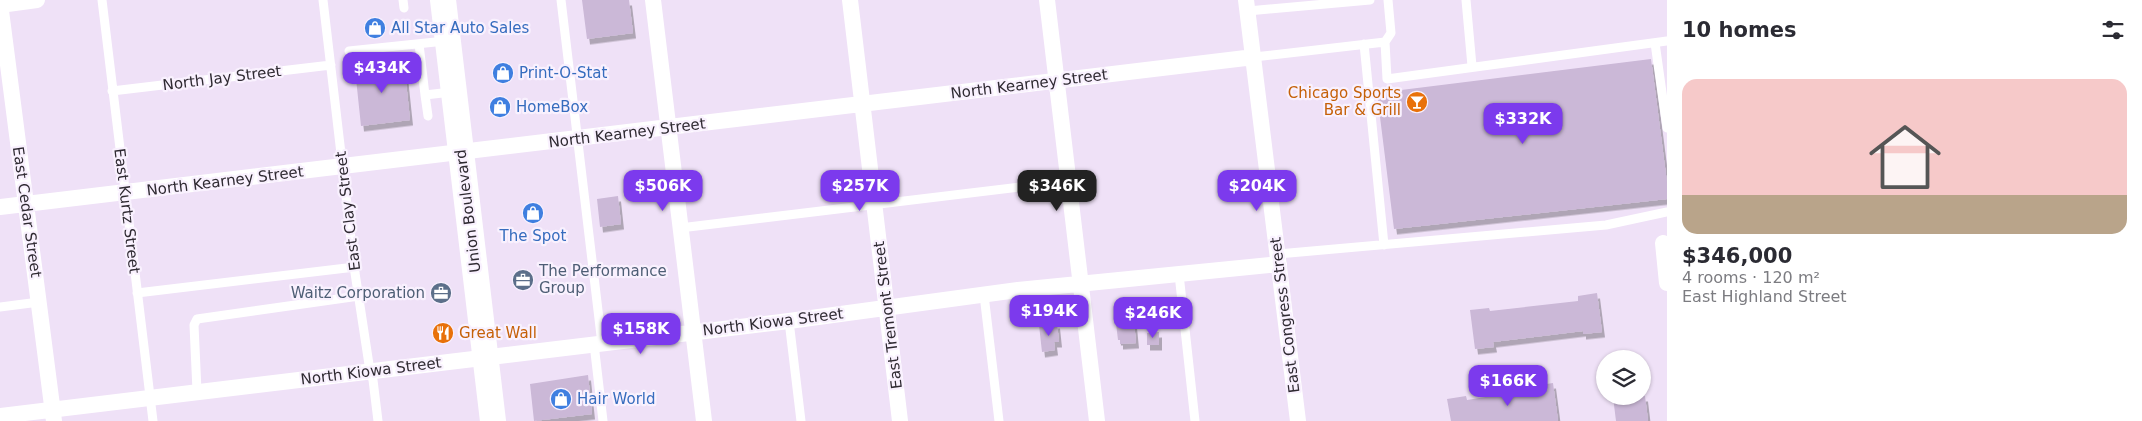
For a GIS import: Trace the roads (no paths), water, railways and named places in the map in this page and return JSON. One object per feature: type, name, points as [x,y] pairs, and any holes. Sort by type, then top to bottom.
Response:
[{"type":"main road","name":"Union Boulevard","points":[[443,0],[493,421]]},
{"type":"street","points":[[0,4],[37,0]]},
{"type":"street","points":[[653,0],[704,421]]},
{"type":"street","name":"East Tremont Street","points":[[850,0],[900,421]]},
{"type":"street","points":[[1047,0],[1097,421]]},
{"type":"street","name":"East Cedar Street","points":[[0,4],[5,86],[26,204],[53,415]]},
{"type":"street","name":"East Congress Street","points":[[1247,6],[1298,421]]},
{"type":"street","name":"North Kearney Street","points":[[0,207],[1254,57]]},
{"type":"street","points":[[1662,243],[1667,283]]},
{"type":"street","name":"North Kiowa Street","points":[[0,416],[53,415],[150,397],[790,321],[984,295],[1179,274],[1278,259]]},
{"type":"lane","name":"East Kurtz Street","points":[[102,0],[153,421]]},
{"type":"lane","name":"East Clay Street","points":[[323,0],[355,267],[378,421]]},
{"type":"lane","points":[[561,0],[598,344],[603,421]]},
{"type":"lane","points":[[1247,6],[1370,0]]},
{"type":"lane","points":[[1388,0],[1391,33],[1385,42],[1388,79],[1472,66],[1667,41]]},
{"type":"lane","points":[[1466,0],[1472,66]]},
{"type":"lane","points":[[349,51],[448,41]]},
{"type":"lane","points":[[1254,57],[1385,42]]},
{"type":"lane","points":[[1655,43],[1667,128]]},
{"type":"lane","points":[[419,44],[428,116]]},
{"type":"lane","points":[[1364,44],[1384,245]]},
{"type":"lane","name":"North Jay Street","points":[[112,91],[331,65]]},
{"type":"lane","points":[[425,95],[454,91]]},
{"type":"lane","points":[[680,228],[1069,181]]},
{"type":"lane","points":[[1278,259],[1384,245],[1606,225],[1667,212]]},
{"type":"lane","points":[[137,293],[355,267]]},
{"type":"lane","points":[[1179,274],[1195,421]]},
{"type":"lane","points":[[984,295],[999,421]]},
{"type":"lane","points":[[197,392],[194,325],[197,319],[359,296]]},
{"type":"lane","points":[[0,307],[39,302]]},
{"type":"lane","points":[[790,321],[801,421]]},
{"type":"place","name":"All Star Auto Sales","points":[[375,28]]},
{"type":"place","name":"Print-O-Stat","points":[[503,73]]},
{"type":"place","name":"Chicago Sports Bar & Grill","points":[[1417,102]]},
{"type":"place","name":"HomeBox","points":[[500,107]]},
{"type":"place","name":"The Spot","points":[[533,213]]},
{"type":"place","name":"The Performance Group","points":[[523,280]]},
{"type":"place","name":"Waitz Corporation","points":[[441,293]]},
{"type":"place","name":"Great Wall","points":[[443,333]]},
{"type":"place","name":"Hair World","points":[[561,399]]}]
